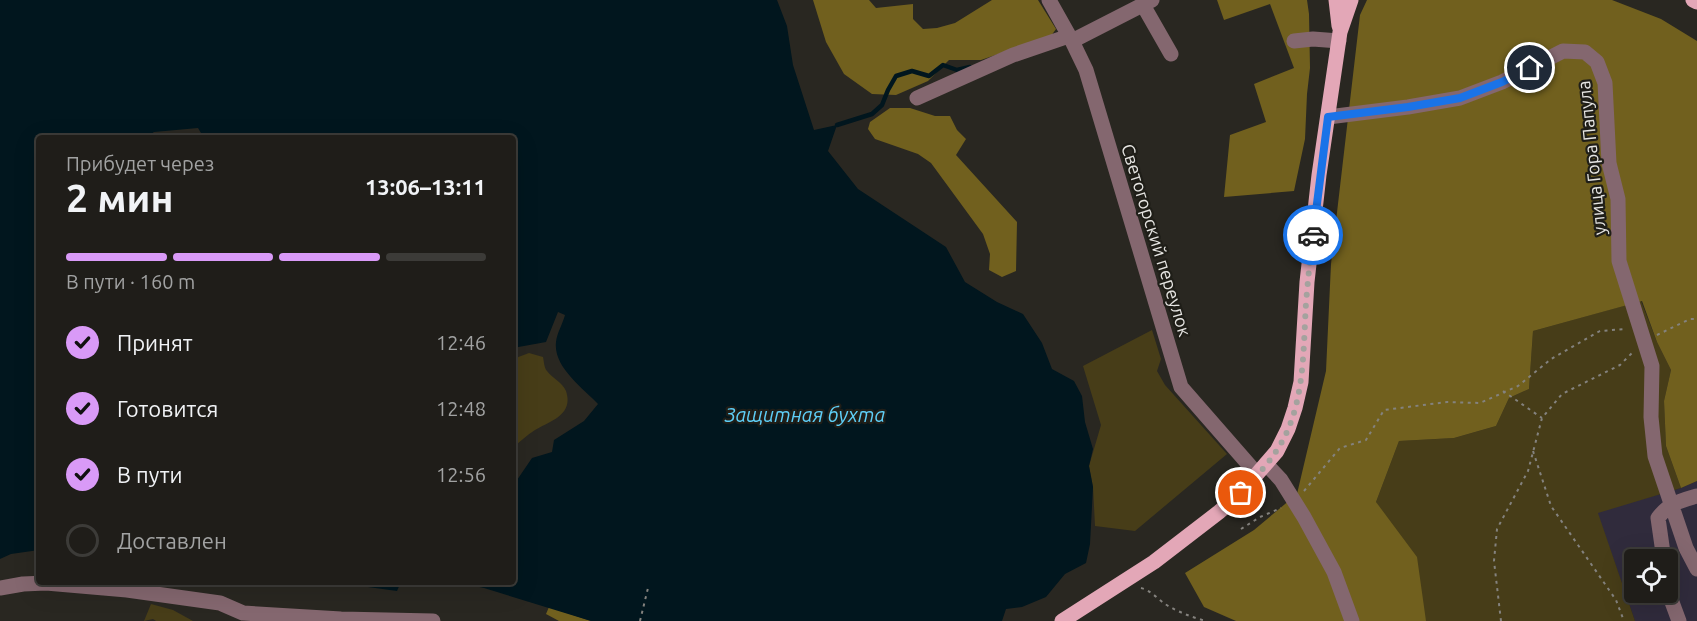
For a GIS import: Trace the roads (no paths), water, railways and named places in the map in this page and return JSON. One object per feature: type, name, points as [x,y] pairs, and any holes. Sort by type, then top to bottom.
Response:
[{"type":"main road","points":[[1336,0],[1340,36]]},
{"type":"main road","points":[[1062,621],[1154,562],[1234,499],[1276,451],[1288,429],[1300,382],[1307,282],[1319,175],[1340,36],[1350,0]]},
{"type":"main road","points":[[1693,0],[1697,2]]},
{"type":"street","name":"Светогорский переулок","points":[[1049,0],[1086,70],[1181,387],[1262,469],[1281,480],[1334,572],[1352,621]]},
{"type":"street","points":[[917,98],[1013,55],[1071,38],[1147,3],[1171,54]]},
{"type":"street","points":[[1294,41],[1340,36]]},
{"type":"street","name":"улица Гора Папула","points":[[1328,117],[1397,109],[1460,98],[1502,82],[1563,51],[1585,52],[1597,63],[1605,83],[1609,163],[1618,199],[1619,261],[1652,366],[1651,417],[1655,456],[1669,498],[1691,547],[1697,569]]},
{"type":"street","points":[[1662,549],[1658,518],[1669,498],[1697,496]]},
{"type":"street","points":[[0,588],[36,583]]},
{"type":"street","points":[[69,585],[128,590],[220,603],[240,617],[433,621]]},
{"type":"street","points":[[1672,603],[1679,621]]},
{"type":"water","name":"Защитная бухта","points":[[0,0],[777,0],[787,26],[793,65],[814,130],[837,125],[828,151],[858,189],[946,247],[965,282],[997,302],[1023,314],[1042,343],[1052,369],[1074,381],[1082,396],[1085,422],[1093,449],[1089,466],[1093,487],[1090,544],[1086,563],[1065,574],[1046,597],[1022,607],[1006,609],[1002,621],[591,621],[470,585],[516,585],[516,480],[532,458],[552,452],[554,440],[584,421],[598,404],[570,376],[559,360],[556,342],[565,315],[558,312],[546,342],[516,347],[516,135],[202,135],[198,128],[154,132],[150,135],[36,135],[36,550],[11,554],[0,559]]},
{"type":"water","points":[[353,585],[400,585],[397,591]]},
{"type":"waterway","points":[[837,125],[872,114],[882,105],[896,76],[912,71],[929,76],[943,65],[957,70],[970,67]]}]
